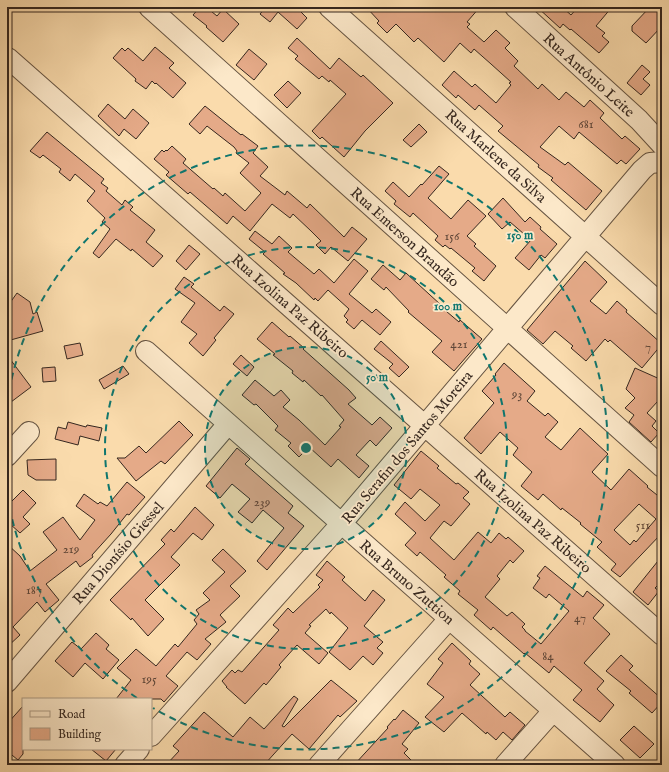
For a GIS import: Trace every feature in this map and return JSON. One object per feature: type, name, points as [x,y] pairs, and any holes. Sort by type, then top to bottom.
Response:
[{"type":"street","name":"Rua Emerson Brandão","points":[[149,7],[662,467]]},
{"type":"street","name":"Rua Marlene da Silva","points":[[329,7],[662,305]]},
{"type":"street","name":"Rua Antônio Leite","points":[[515,7],[639,120],[662,145]]},
{"type":"street","name":"Rua Izolina Paz Ribeiro","points":[[8,58],[662,635]]},
{"type":"street","name":"Rua Serafin dos Santos Moreira","points":[[152,735],[341,524],[642,170],[650,163],[662,162]]},
{"type":"street","name":"Rua Bruno Zuttion","points":[[146,351],[615,765]]},
{"type":"street","name":"Rua Dionísio Giessel","points":[[7,682],[228,424]]},
{"type":"street","points":[[7,456],[29,432]]},
{"type":"street","points":[[319,765],[449,619]]},
{"type":"street","points":[[505,765],[553,711]]},
{"type":"street","points":[[125,765],[138,750]]},
{"type":"building","points":[[200,7],[206,7],[217,16],[223,9],[239,24],[223,42],[193,15]]},
{"type":"building","points":[[266,7],[296,7],[307,18],[297,29],[278,12],[270,22],[260,14]]},
{"type":"building","points":[[366,7],[480,7],[467,22],[470,24],[467,27],[484,42],[496,30],[510,43],[505,48],[518,61],[514,66],[538,89],[542,84],[559,100],[566,92],[584,107],[590,100],[604,113],[600,118],[622,139],[625,136],[640,149],[626,164],[621,160],[617,164],[579,132],[574,139],[559,126],[540,147],[565,165],[568,162],[602,191],[586,210],[551,180],[553,178],[538,167],[539,165],[498,131],[503,126],[479,105],[475,110],[458,95],[456,98],[442,85],[454,71],[472,87],[475,84],[496,103],[511,85],[509,83],[511,82],[474,49],[471,53],[460,43],[444,62],[418,38],[414,42],[396,24],[387,33],[377,23],[379,21]]},
{"type":"building","points":[[537,7],[562,7],[571,15],[578,7],[612,7],[596,26],[605,33],[602,36],[609,42],[599,53],[571,29],[570,30],[563,24],[560,28]]},
{"type":"building","points":[[650,7],[662,7],[662,26],[646,43],[632,31],[632,26]]},
{"type":"building","points":[[297,38],[330,69],[339,58],[361,77],[363,75],[393,103],[365,131],[344,157],[322,137],[320,139],[312,131],[346,94],[330,80],[329,82],[322,76],[319,79],[295,59],[298,56],[288,48]]},
{"type":"building","points":[[155,47],[174,63],[169,68],[186,83],[173,98],[152,81],[146,89],[135,81],[136,79],[113,58],[122,48],[125,51],[128,48],[143,61]]},
{"type":"building","points":[[249,49],[267,64],[254,80],[236,65]]},
{"type":"building","points":[[642,65],[650,72],[643,79],[650,85],[641,95],[627,83]]},
{"type":"building","points":[[288,81],[301,93],[287,108],[274,95]]},
{"type":"building","points":[[108,104],[125,119],[133,109],[149,123],[136,139],[124,129],[119,136],[98,116]]},
{"type":"building","points":[[205,106],[241,135],[242,134],[258,146],[253,153],[268,167],[260,176],[285,195],[287,191],[307,208],[310,204],[344,237],[352,227],[367,239],[348,261],[331,247],[325,254],[316,245],[321,241],[293,214],[290,218],[272,204],[250,231],[233,216],[227,224],[190,192],[188,194],[166,175],[169,172],[154,159],[162,150],[164,152],[166,150],[167,151],[172,146],[186,159],[183,163],[213,189],[214,188],[223,196],[225,193],[245,211],[261,193],[240,173],[249,163],[236,153],[237,151],[234,147],[207,126],[200,134],[189,124]]},
{"type":"building","points":[[419,124],[427,132],[411,147],[403,140]]},
{"type":"building","points":[[47,132],[104,179],[101,183],[108,188],[106,191],[122,205],[125,200],[133,207],[130,210],[155,230],[146,242],[163,256],[153,267],[132,249],[131,251],[116,239],[99,258],[93,253],[110,229],[102,222],[105,218],[87,201],[95,191],[75,174],[70,181],[59,172],[61,169],[43,155],[40,158],[30,151]]},
{"type":"building","points":[[439,166],[449,174],[428,198],[451,219],[468,200],[486,216],[467,236],[476,244],[474,246],[496,266],[484,281],[472,271],[475,268],[451,248],[450,249],[445,245],[443,247],[435,240],[438,236],[413,213],[410,217],[394,204],[396,201],[385,191],[393,182],[409,197]]},
{"type":"building","points":[[503,198],[525,222],[530,217],[541,227],[540,229],[557,244],[545,258],[541,255],[529,270],[515,258],[531,240],[510,222],[502,229],[488,214]]},
{"type":"building","points":[[255,231],[272,244],[279,236],[292,248],[288,252],[314,274],[319,269],[334,283],[354,259],[368,271],[349,294],[372,313],[376,309],[391,322],[380,335],[362,320],[354,329],[346,322],[348,320],[344,316],[349,309],[328,290],[318,301],[315,298],[314,300],[296,283],[283,274],[285,273],[263,254],[265,252],[249,239]]},
{"type":"building","points":[[189,245],[200,254],[186,270],[176,261]]},
{"type":"building","points":[[585,261],[607,282],[590,301],[606,314],[617,301],[627,310],[626,312],[662,344],[642,368],[610,340],[608,342],[605,339],[586,361],[571,348],[573,346],[555,331],[543,344],[527,330]]},
{"type":"building","points":[[383,265],[400,280],[406,273],[441,305],[440,306],[459,322],[460,320],[482,339],[454,371],[432,352],[442,341],[408,312],[409,311],[386,287],[384,290],[371,279]]},
{"type":"building","points":[[184,277],[194,284],[191,287],[220,311],[224,306],[234,314],[214,338],[216,340],[203,356],[189,343],[197,334],[181,322],[195,303],[175,289]]},
{"type":"building","points":[[17,293],[30,302],[33,314],[37,312],[43,331],[7,341],[7,307]]},
{"type":"building","points":[[272,322],[304,348],[303,349],[349,390],[356,398],[348,404],[372,425],[380,417],[392,428],[376,446],[370,440],[356,455],[369,466],[359,478],[338,459],[331,467],[309,447],[299,457],[288,446],[291,443],[275,430],[278,426],[256,404],[254,405],[242,395],[255,380],[274,396],[281,390],[290,400],[283,407],[325,445],[341,427],[339,426],[344,420],[322,395],[321,396],[304,380],[303,382],[292,373],[293,371],[273,355],[275,354],[257,339]]},
{"type":"building","points":[[381,341],[409,367],[399,377],[389,368],[393,364],[374,349]]},
{"type":"building","points":[[80,343],[83,355],[67,359],[64,346]]},
{"type":"building","points":[[7,355],[31,387],[7,405]]},
{"type":"building","points":[[241,355],[254,367],[247,376],[233,364]]},
{"type":"building","points":[[504,363],[535,391],[527,401],[545,416],[548,413],[558,422],[545,437],[561,450],[580,428],[608,454],[592,472],[611,490],[629,469],[648,486],[647,487],[662,499],[662,533],[620,577],[611,570],[616,564],[597,547],[602,542],[580,524],[581,523],[562,508],[561,510],[543,494],[538,500],[521,486],[532,472],[513,455],[518,448],[500,432],[481,454],[464,438],[494,403],[482,391],[496,375],[495,374]],"holes":[[[639,504],[656,519],[636,542],[634,540],[630,545],[614,530]]]},
{"type":"building","points":[[123,366],[129,374],[104,389],[99,380]]},
{"type":"building","points":[[55,367],[56,381],[43,382],[42,368]]},
{"type":"building","points":[[635,368],[662,380],[662,391],[658,401],[647,413],[656,421],[652,426],[659,433],[651,442],[629,422],[634,415],[625,408],[635,398],[626,389]]},
{"type":"building","points":[[179,421],[193,435],[165,464],[161,461],[136,481],[117,458],[125,458],[139,446],[146,453]]},
{"type":"building","points":[[68,422],[86,427],[87,425],[102,428],[99,441],[80,436],[78,445],[55,439],[58,427],[66,429]]},
{"type":"building","points":[[237,448],[250,459],[245,464],[293,506],[288,513],[304,526],[267,570],[257,561],[284,528],[263,510],[252,523],[238,512],[250,499],[232,484],[220,498],[206,486]]},
{"type":"building","points":[[421,451],[439,466],[437,468],[456,484],[458,483],[469,492],[463,498],[470,504],[451,526],[444,521],[430,538],[454,560],[478,532],[491,543],[499,533],[506,539],[508,537],[524,551],[513,563],[510,560],[497,576],[500,579],[485,597],[507,616],[512,612],[525,624],[522,627],[525,631],[541,644],[569,611],[549,594],[546,598],[533,588],[540,578],[537,576],[545,566],[583,597],[587,591],[604,605],[593,618],[610,634],[584,663],[604,681],[597,689],[614,705],[600,722],[573,700],[582,690],[554,666],[549,673],[493,627],[491,630],[474,615],[478,610],[458,594],[460,591],[444,577],[446,575],[420,552],[417,556],[405,545],[416,533],[395,514],[405,502],[425,521],[440,505],[420,489],[411,499],[394,485]]},
{"type":"building","points":[[56,459],[56,480],[36,480],[28,475],[27,460]]},
{"type":"building","points":[[127,482],[145,497],[129,515],[127,514],[92,555],[93,557],[80,567],[76,561],[46,584],[59,600],[45,612],[37,602],[13,627],[20,635],[7,647],[7,544],[20,556],[30,571],[57,550],[43,532],[63,517],[80,540],[95,520],[76,506],[84,494],[98,504],[100,502],[107,506]]},
{"type":"building","points":[[23,490],[36,503],[23,517],[30,524],[20,533],[9,523],[12,520],[7,515],[7,506]]},
{"type":"building","points":[[195,507],[214,525],[202,540],[193,533],[171,557],[180,565],[145,600],[164,619],[148,636],[132,618],[131,620],[110,600],[165,544],[161,540],[171,529],[174,532]]},
{"type":"building","points":[[223,549],[246,571],[230,586],[240,596],[220,615],[226,622],[205,639],[211,644],[197,660],[187,652],[166,676],[178,686],[164,702],[161,699],[152,698],[117,698],[131,680],[117,668],[136,649],[156,666],[175,644],[178,647],[197,624],[194,620],[199,614],[196,610],[210,600],[203,593],[225,572],[212,560]]},
{"type":"building","points":[[662,556],[662,581],[655,588],[659,591],[648,605],[633,592]]},
{"type":"building","points":[[327,561],[345,577],[342,580],[365,601],[373,590],[385,600],[364,626],[383,642],[377,648],[383,653],[373,665],[363,656],[350,670],[329,652],[348,628],[326,609],[309,625],[311,626],[305,633],[328,653],[319,664],[297,645],[279,665],[281,667],[266,685],[264,683],[245,704],[226,687],[222,681],[232,670],[235,673],[238,670],[242,672],[279,630],[273,625],[288,608],[293,613],[320,587],[318,585],[323,580],[316,575]]},
{"type":"building","points":[[96,633],[109,645],[106,649],[119,660],[103,679],[85,663],[73,677],[55,661],[72,642],[81,649]]},
{"type":"building","points":[[452,643],[471,661],[469,664],[480,674],[470,685],[505,717],[510,712],[525,725],[512,740],[503,732],[496,740],[487,732],[486,734],[462,713],[444,732],[425,717],[444,697],[427,684],[443,663],[438,659]]},
{"type":"building","points":[[621,655],[633,666],[629,670],[662,699],[662,702],[652,713],[629,693],[631,691],[606,671]]},
{"type":"building","points":[[331,680],[357,701],[340,717],[338,715],[309,749],[292,734],[264,765],[166,765],[179,751],[173,746],[204,712],[233,737],[250,717],[264,729],[294,696],[298,699],[282,726],[284,727]]},
{"type":"building","points":[[22,707],[23,754],[18,760],[7,751],[7,724]]},
{"type":"building","points":[[403,710],[419,723],[402,744],[408,749],[404,753],[416,765],[354,765],[388,728],[387,727]]},
{"type":"building","points":[[634,726],[654,744],[640,758],[620,740]]},
{"type":"building","points":[[92,750],[115,750],[106,761]]}]
